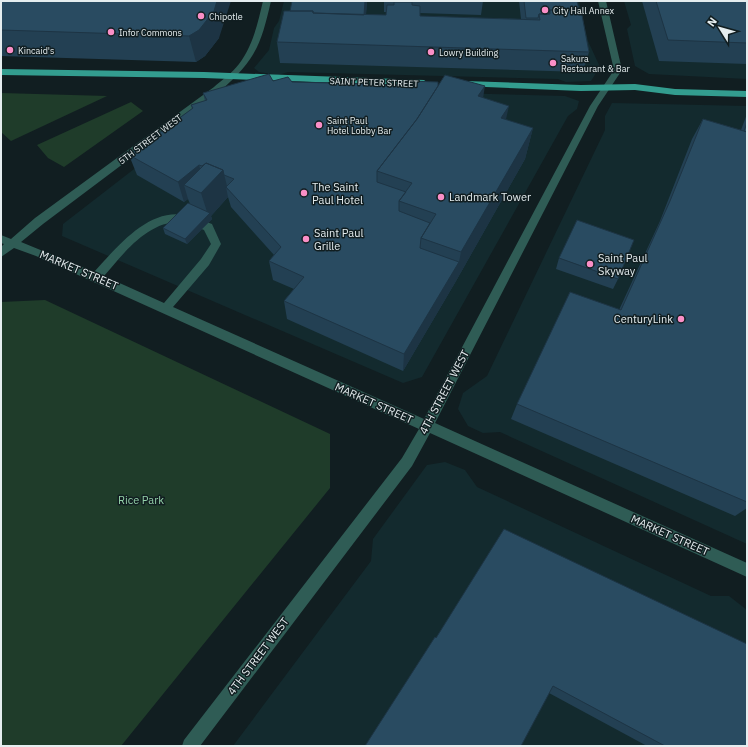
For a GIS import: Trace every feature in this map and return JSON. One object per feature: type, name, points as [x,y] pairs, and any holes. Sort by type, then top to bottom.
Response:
[{"type":"main road","name":"SAINT PETER STREET","points":[[1,72],[230,76],[430,83]]},
{"type":"main road","points":[[454,84],[608,88],[634,87],[675,92],[747,94]]},
{"type":"street","name":"5TH STREET WEST","points":[[1,253],[39,221],[217,89],[244,64],[259,32],[267,1]]},
{"type":"street","name":"4TH STREET WEST","points":[[190,746],[407,462],[427,426],[594,106],[608,88],[618,70],[602,1]]},
{"type":"street","points":[[96,277],[138,233],[157,221],[183,218],[208,227],[216,244],[205,262],[166,308]]},
{"type":"street","name":"MARKET STREET","points":[[1,239],[40,253],[166,308],[395,414],[427,426],[747,570]]},
{"type":"shaded area","points":[[284,1],[579,1],[588,41],[600,67],[591,81],[566,82],[558,79],[288,72],[278,75],[259,72],[254,68],[269,50],[274,28],[279,21]]},
{"type":"shaded area","points":[[624,1],[747,1],[747,79],[649,74],[635,66],[627,29],[631,25]]},
{"type":"shaded area","points":[[251,88],[565,96],[579,101],[577,109],[568,116],[422,377],[403,383],[62,236],[63,224],[231,94]]},
{"type":"shaded area","points":[[612,103],[747,106],[747,544],[500,432],[483,433],[468,426],[458,409],[463,393],[487,376],[605,130],[605,116]]},
{"type":"shaded area","points":[[445,462],[465,470],[477,487],[711,596],[729,596],[747,610],[747,746],[233,746],[371,561],[373,539],[427,465]]},
{"type":"green space","points":[[1,93],[107,96],[11,141],[1,132]]},
{"type":"green space","points":[[131,102],[143,111],[64,167],[48,158],[37,145]]},
{"type":"green space","name":"Rice Park","points":[[45,300],[330,434],[330,488],[121,746],[1,746],[1,302]]},
{"type":"building","points":[[1,1],[217,1],[214,11],[199,30],[189,36],[1,30]]},
{"type":"building","points":[[292,1],[365,1],[364,15],[313,13],[313,11],[290,11]]},
{"type":"building","points":[[524,1],[577,1],[579,10],[550,10],[549,14],[539,14],[538,18],[526,18]]},
{"type":"building","points":[[656,1],[747,1],[747,43],[668,40]]},
{"type":"building","points":[[394,2],[412,2],[412,5],[420,6],[420,16],[540,20],[539,14],[550,14],[550,10],[581,10],[589,52],[277,42],[284,11],[386,15],[387,5],[394,5]]},
{"type":"building","points":[[269,74],[273,81],[288,77],[292,82],[408,85],[408,81],[438,82],[438,86],[417,119],[377,171],[377,182],[406,192],[399,201],[399,211],[430,223],[421,238],[420,248],[459,262],[404,354],[284,301],[304,277],[269,261],[281,247],[226,187],[234,179],[224,175],[223,170],[206,163],[202,166],[199,165],[178,182],[129,155],[193,108],[191,105],[207,100],[203,93]]},
{"type":"building","name":"Landmark Tower","points":[[445,75],[485,86],[478,96],[509,106],[501,118],[533,128],[461,252],[421,238],[436,214],[399,201],[412,183],[377,171],[417,119]]},
{"type":"building","name":"CenturyLink","points":[[703,119],[747,132],[747,502],[517,404],[570,292],[621,310],[670,201]]},
{"type":"building","points":[[747,123],[747,132],[744,131]]},
{"type":"building","points":[[206,163],[223,170],[201,193],[184,185]]},
{"type":"building","points":[[188,203],[210,213],[185,239],[163,228]]},
{"type":"building","name":"Saint Paul Skyway","points":[[577,220],[634,240],[618,279],[559,258]]},
{"type":"building","points":[[504,529],[747,644],[747,746],[665,746],[553,686],[521,746],[365,746],[435,637],[436,638]]},
{"type":"place","name":"City Hall Annex","points":[[545,10]]},
{"type":"place","name":"Chipotle","points":[[201,16]]},
{"type":"place","name":"Infor Commons","points":[[111,32]]},
{"type":"place","name":"Kincaid's","points":[[10,50]]},
{"type":"place","name":"Lowry Building","points":[[431,52]]},
{"type":"place","name":"Sakura Restaurant & Bar","points":[[553,63]]},
{"type":"place","name":"Saint Paul Hotel Lobby Bar","points":[[319,125]]},
{"type":"place","name":"The Saint Paul Hotel","points":[[304,193]]},
{"type":"place","name":"Landmark Tower","points":[[441,197]]},
{"type":"place","name":"Saint Paul Grille","points":[[306,239]]},
{"type":"place","name":"Saint Paul Skyway","points":[[590,264]]},
{"type":"place","name":"CenturyLink","points":[[681,319]]}]
